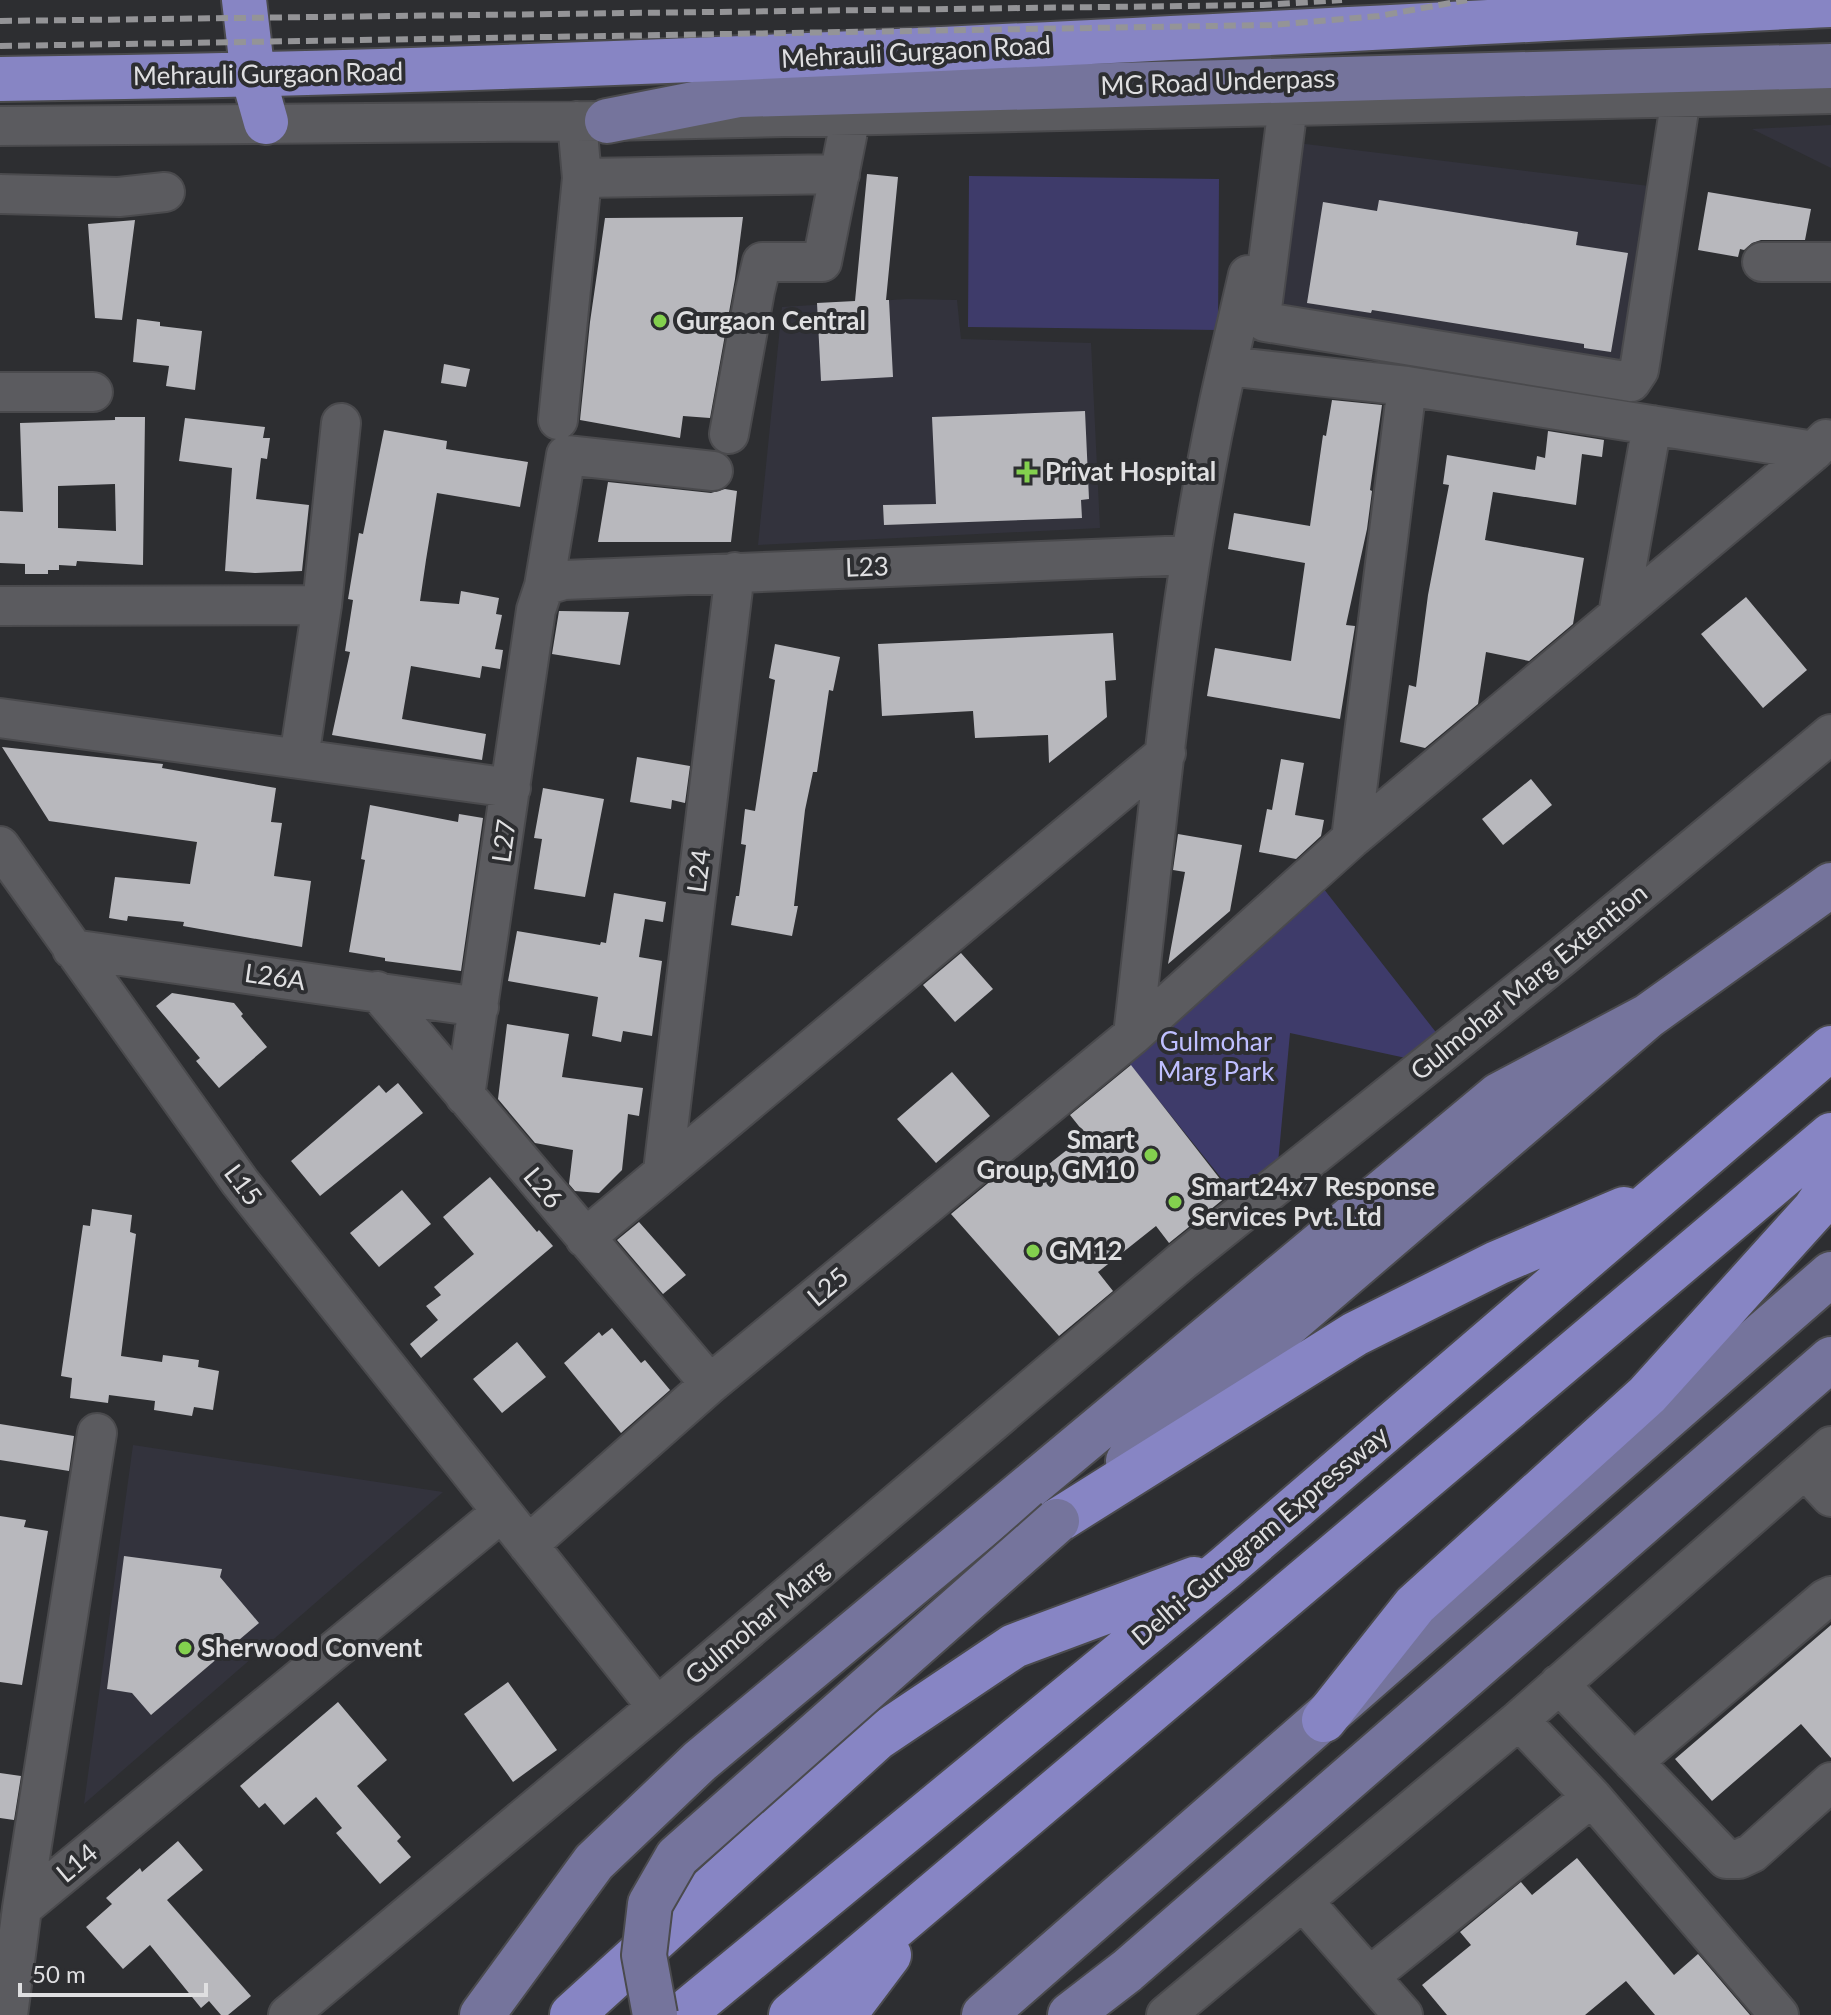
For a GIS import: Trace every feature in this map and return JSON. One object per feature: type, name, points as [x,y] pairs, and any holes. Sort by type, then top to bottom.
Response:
[{"type":"highway","points":[[244,0],[253,76],[266,122]]},
{"type":"highway","name":"Mehrauli Gurgaon Road","points":[[0,79],[253,76],[549,67],[1006,48],[1831,5]]},
{"type":"highway","name":"Delhi-Gurugram Expressway","points":[[682,2015],[1225,1568],[1831,1048]]},
{"type":"highway","points":[[791,2015],[1831,1135]]},
{"type":"highway","points":[[1324,1720],[1415,1605],[1647,1395],[1814,1210],[1831,1185]]},
{"type":"highway","points":[[1057,1521],[1355,1334],[1497,1263],[1663,1192]]},
{"type":"highway","points":[[572,2015],[877,1738],[1014,1646],[1225,1568]]},
{"type":"highway","points":[[844,2015],[933,1896]]},
{"type":"main road","name":"MG Road Underpass","points":[[592,121],[739,95],[1831,66]]},
{"type":"main road","points":[[655,2015],[644,1955],[650,1904],[677,1857],[1057,1521],[1648,1016],[1831,885]]},
{"type":"main road","points":[[482,2015],[594,1862],[700,1761],[1499,1095],[1648,1016]]},
{"type":"main road","points":[[984,2015],[1831,1274]]},
{"type":"main road","points":[[1070,2015],[1127,1971],[1831,1359]]},
{"type":"street","points":[[0,126],[592,121],[1831,94]]},
{"type":"street","points":[[1282,106],[1261,316],[1265,322],[1631,382],[1639,370],[1681,97]]},
{"type":"street","points":[[1133,1035],[1191,555],[1209,447],[1282,106]]},
{"type":"street","points":[[729,434],[762,262],[822,262],[851,116]]},
{"type":"street","points":[[558,420],[582,178],[592,121]]},
{"type":"street","points":[[582,178],[840,174]]},
{"type":"street","points":[[0,194],[119,197],[165,192]]},
{"type":"street","points":[[1762,262],[1831,262]]},
{"type":"street","points":[[1227,366],[1407,386],[1652,425],[1822,442]]},
{"type":"street","points":[[1351,839],[1407,386]]},
{"type":"street","points":[[0,392],[93,392]]},
{"type":"street","points":[[299,758],[322,605],[341,423]]},
{"type":"street","points":[[1618,615],[1652,425]]},
{"type":"street","name":"L25","points":[[528,1545],[710,1384],[1133,1035],[1351,839],[1822,442]]},
{"type":"street","name":"L27","points":[[465,1096],[536,610],[544,586],[566,455],[713,471]]},
{"type":"street","name":"L23","points":[[544,586],[564,580],[1191,555]]},
{"type":"street","name":"L24","points":[[663,1171],[735,572]]},
{"type":"street","points":[[0,606],[322,605]]},
{"type":"street","points":[[0,718],[511,788]]},
{"type":"street","name":"Gulmohar Marg Extention","points":[[1224,1226],[1563,956],[1831,734]]},
{"type":"street","points":[[585,1238],[1166,753]]},
{"type":"street","name":"L15","points":[[0,846],[240,1182],[502,1512]]},
{"type":"street","name":"L26A","points":[[72,949],[479,1007]]},
{"type":"street","name":"L26","points":[[377,991],[710,1384]]},
{"type":"street","name":"Gulmohar Marg","points":[[288,2015],[1224,1226]]},
{"type":"street","name":"L14","points":[[22,1908],[97,1433]]},
{"type":"street","points":[[1166,2015],[1519,1720],[1818,1458],[1831,1497]]},
{"type":"street","points":[[502,1512],[657,1707]]},
{"type":"street","name":"L14","points":[[22,1908],[502,1512]]},
{"type":"street","points":[[1633,1762],[1831,1596]]},
{"type":"street","points":[[1559,1684],[1726,1859],[1739,1859],[1752,1853],[1831,1782]]},
{"type":"street","points":[[1519,1720],[1592,1797],[1779,2015]]},
{"type":"street","points":[[1370,1976],[1592,1797]]},
{"type":"street","points":[[1303,1901],[1403,2015]]},
{"type":"street","points":[[8,2015],[22,1908]]},
{"type":"shaded area","points":[[1831,125],[1831,168],[1752,129]]},
{"type":"shaded area","points":[[1281,141],[1682,190],[1644,393],[1250,324]]},
{"type":"shaded area","points":[[907,299],[957,300],[961,339],[1091,343],[1100,528],[758,545],[782,307]]},
{"type":"shaded area","name":"Sherwood Convent","points":[[133,1445],[443,1492],[84,1804]]},
{"type":"green space","points":[[969,176],[1219,179],[1218,330],[968,327]]},
{"type":"green space","name":"Gulmohar Marg Park","points":[[1316,879],[1442,1040],[1429,1063],[1290,1033],[1276,1185],[1246,1209],[1120,1052]]},
{"type":"building","points":[[867,174],[898,177],[886,300],[889,300],[893,377],[821,381],[817,303],[855,301]]},
{"type":"building","points":[[1708,192],[1811,209],[1805,240],[1761,240],[1744,250],[1740,249],[1738,257],[1698,250]]},
{"type":"building","points":[[1379,200],[1578,232],[1576,245],[1628,253],[1611,352],[1584,348],[1584,344],[1372,310],[1371,313],[1307,303],[1323,202],[1377,211]]},
{"type":"building","name":"Gurgaon Central","points":[[743,217],[710,418],[683,416],[680,438],[580,420],[605,218]]},
{"type":"building","points":[[135,220],[122,320],[95,318],[88,224]]},
{"type":"building","points":[[137,319],[160,322],[160,326],[202,331],[195,390],[166,386],[169,366],[133,362]]},
{"type":"building","points":[[444,364],[470,369],[466,387],[441,383]]},
{"type":"building","points":[[1332,400],[1382,405],[1367,529],[1346,625],[1355,626],[1340,719],[1207,696],[1215,648],[1291,661],[1305,563],[1228,549],[1234,513],[1310,526],[1323,435],[1326,436]]},
{"type":"building","points":[[1085,411],[1089,499],[1081,500],[1082,518],[884,525],[883,505],[936,504],[932,417]]},
{"type":"building","points":[[115,417],[145,417],[143,565],[77,561],[76,566],[59,565],[59,570],[48,570],[48,574],[25,574],[25,564],[0,563],[0,511],[23,512],[20,423],[115,420]],"holes":[[[115,484],[116,531],[58,528],[58,486]]]},
{"type":"building","points":[[185,418],[265,427],[263,438],[270,438],[267,459],[261,458],[256,499],[309,505],[302,571],[225,571],[232,468],[179,461]]},
{"type":"building","points":[[384,430],[447,441],[446,449],[528,462],[520,507],[437,493],[426,560],[420,601],[459,604],[461,591],[499,598],[496,614],[502,615],[495,649],[503,650],[500,669],[482,666],[480,678],[411,666],[402,719],[486,734],[482,760],[332,735],[350,652],[345,651],[353,600],[348,599],[359,533],[363,534]]},
{"type":"building","points":[[1548,431],[1604,440],[1602,457],[1582,454],[1576,505],[1493,492],[1485,540],[1584,558],[1573,624],[1529,661],[1486,652],[1478,704],[1425,748],[1400,742],[1409,685],[1416,687],[1428,595],[1449,485],[1443,484],[1447,455],[1535,470],[1537,456],[1545,458]]},
{"type":"building","points":[[608,482],[711,493],[725,489],[737,491],[731,542],[598,542]]},
{"type":"building","points":[[1746,597],[1807,670],[1763,708],[1701,634]]},
{"type":"building","points":[[559,611],[629,612],[620,665],[552,654]]},
{"type":"building","points":[[1113,633],[1116,680],[1105,681],[1107,717],[1049,763],[1048,735],[975,738],[973,711],[882,716],[878,644]]},
{"type":"building","points":[[775,644],[840,657],[833,691],[829,690],[817,772],[813,772],[805,810],[794,906],[798,906],[792,936],[731,925],[736,896],[739,896],[746,845],[741,844],[745,809],[755,811],[775,680],[769,678]]},
{"type":"building","points":[[2,747],[163,764],[162,768],[276,788],[271,822],[282,823],[274,876],[311,881],[302,947],[183,926],[184,922],[128,916],[127,921],[109,918],[115,877],[190,884],[197,842],[49,821]]},
{"type":"building","points":[[637,757],[690,766],[685,803],[672,800],[671,809],[630,802]]},
{"type":"building","points":[[1281,759],[1304,763],[1295,815],[1324,820],[1321,836],[1296,859],[1259,852],[1267,809],[1272,810]]},
{"type":"building","points":[[1531,779],[1552,805],[1503,845],[1482,819]]},
{"type":"building","points":[[543,788],[604,799],[585,897],[534,889],[542,839],[534,838]]},
{"type":"building","points":[[370,805],[458,822],[459,814],[483,818],[461,971],[385,961],[385,958],[349,952],[365,860],[361,859]]},
{"type":"building","points":[[1178,834],[1242,845],[1230,911],[1168,964],[1185,872],[1173,870]]},
{"type":"building","points":[[614,893],[666,902],[663,922],[645,919],[639,957],[662,961],[652,1036],[623,1031],[621,1042],[592,1036],[598,997],[508,981],[517,931],[600,945],[601,942],[606,943]]},
{"type":"building","points":[[961,953],[993,989],[955,1022],[923,985]]},
{"type":"building","points":[[172,993],[234,1003],[267,1047],[219,1088],[196,1061],[200,1058],[156,1006]]},
{"type":"building","points":[[507,1024],[569,1034],[562,1077],[643,1088],[639,1116],[628,1114],[622,1170],[599,1193],[575,1191],[569,1184],[573,1150],[535,1143],[498,1099]]},
{"type":"building","points":[[1131,1065],[1231,1193],[1169,1243],[1156,1226],[1098,1272],[1113,1291],[1059,1336],[951,1214],[1011,1164],[1026,1182],[1086,1135],[1070,1115]]},
{"type":"building","points":[[952,1072],[990,1116],[936,1163],[897,1119]]},
{"type":"building","points":[[398,1083],[423,1113],[320,1196],[291,1161],[379,1085],[386,1093]]},
{"type":"building","points":[[490,1177],[553,1246],[421,1358],[410,1344],[438,1320],[426,1306],[441,1295],[434,1287],[474,1254],[443,1217]]},
{"type":"building","points":[[402,1190],[431,1224],[379,1267],[350,1233]]},
{"type":"building","points":[[92,1209],[132,1215],[130,1232],[136,1234],[121,1356],[162,1362],[163,1355],[199,1360],[198,1367],[219,1371],[213,1410],[194,1407],[192,1416],[154,1410],[155,1401],[109,1395],[108,1403],[70,1398],[72,1378],[61,1376],[83,1225],[90,1226]]},
{"type":"building","points":[[639,1222],[686,1275],[663,1294],[617,1240]]},
{"type":"building","points":[[612,1328],[641,1363],[645,1360],[670,1390],[621,1433],[564,1363],[599,1332],[602,1336]]},
{"type":"building","points":[[517,1342],[546,1377],[502,1413],[473,1379]]},
{"type":"building","points":[[0,1424],[74,1436],[69,1471],[0,1460]]},
{"type":"building","points":[[0,1516],[26,1520],[24,1527],[48,1531],[22,1685],[0,1682]]},
{"type":"building","points":[[124,1556],[222,1569],[220,1577],[259,1623],[151,1715],[132,1693],[107,1689]]},
{"type":"building","points":[[1831,1625],[1831,1758],[1801,1724],[1712,1801],[1675,1759]]},
{"type":"building","points":[[508,1682],[557,1750],[513,1782],[464,1714]]},
{"type":"building","points":[[338,1702],[387,1760],[357,1786],[401,1837],[397,1841],[411,1857],[380,1884],[336,1833],[342,1828],[316,1797],[284,1825],[265,1803],[259,1808],[240,1786]]},
{"type":"building","points":[[0,1773],[21,1776],[14,1820],[0,1818]]},
{"type":"building","points":[[178,1841],[203,1870],[167,1900],[251,1996],[228,2015],[221,2015],[209,2001],[201,2008],[150,1945],[123,1969],[86,1927],[112,1904],[106,1898],[140,1868],[142,1872]]},
{"type":"building","points":[[1577,1858],[1674,1975],[1698,1954],[1750,2015],[1655,2015],[1626,1981],[1585,2015],[1447,2015],[1422,1985],[1471,1945],[1460,1932],[1521,1882],[1532,1895]]},
{"type":"railway","points":[[0,21],[1263,5],[1342,0]]},
{"type":"railway","points":[[0,46],[1271,25],[1379,16],[1467,0]]},
{"type":"place","name":"Gurgaon Central","points":[[660,321]]},
{"type":"place","name":"Privat Hospital","points":[[1027,472]]},
{"type":"place","name":"Smart Group, GM10","points":[[1151,1155]]},
{"type":"place","name":"Smart24x7 Response Services Pvt. Ltd","points":[[1175,1202]]},
{"type":"place","name":"GM12","points":[[1033,1251]]},
{"type":"place","name":"Sherwood Convent","points":[[185,1648]]}]
